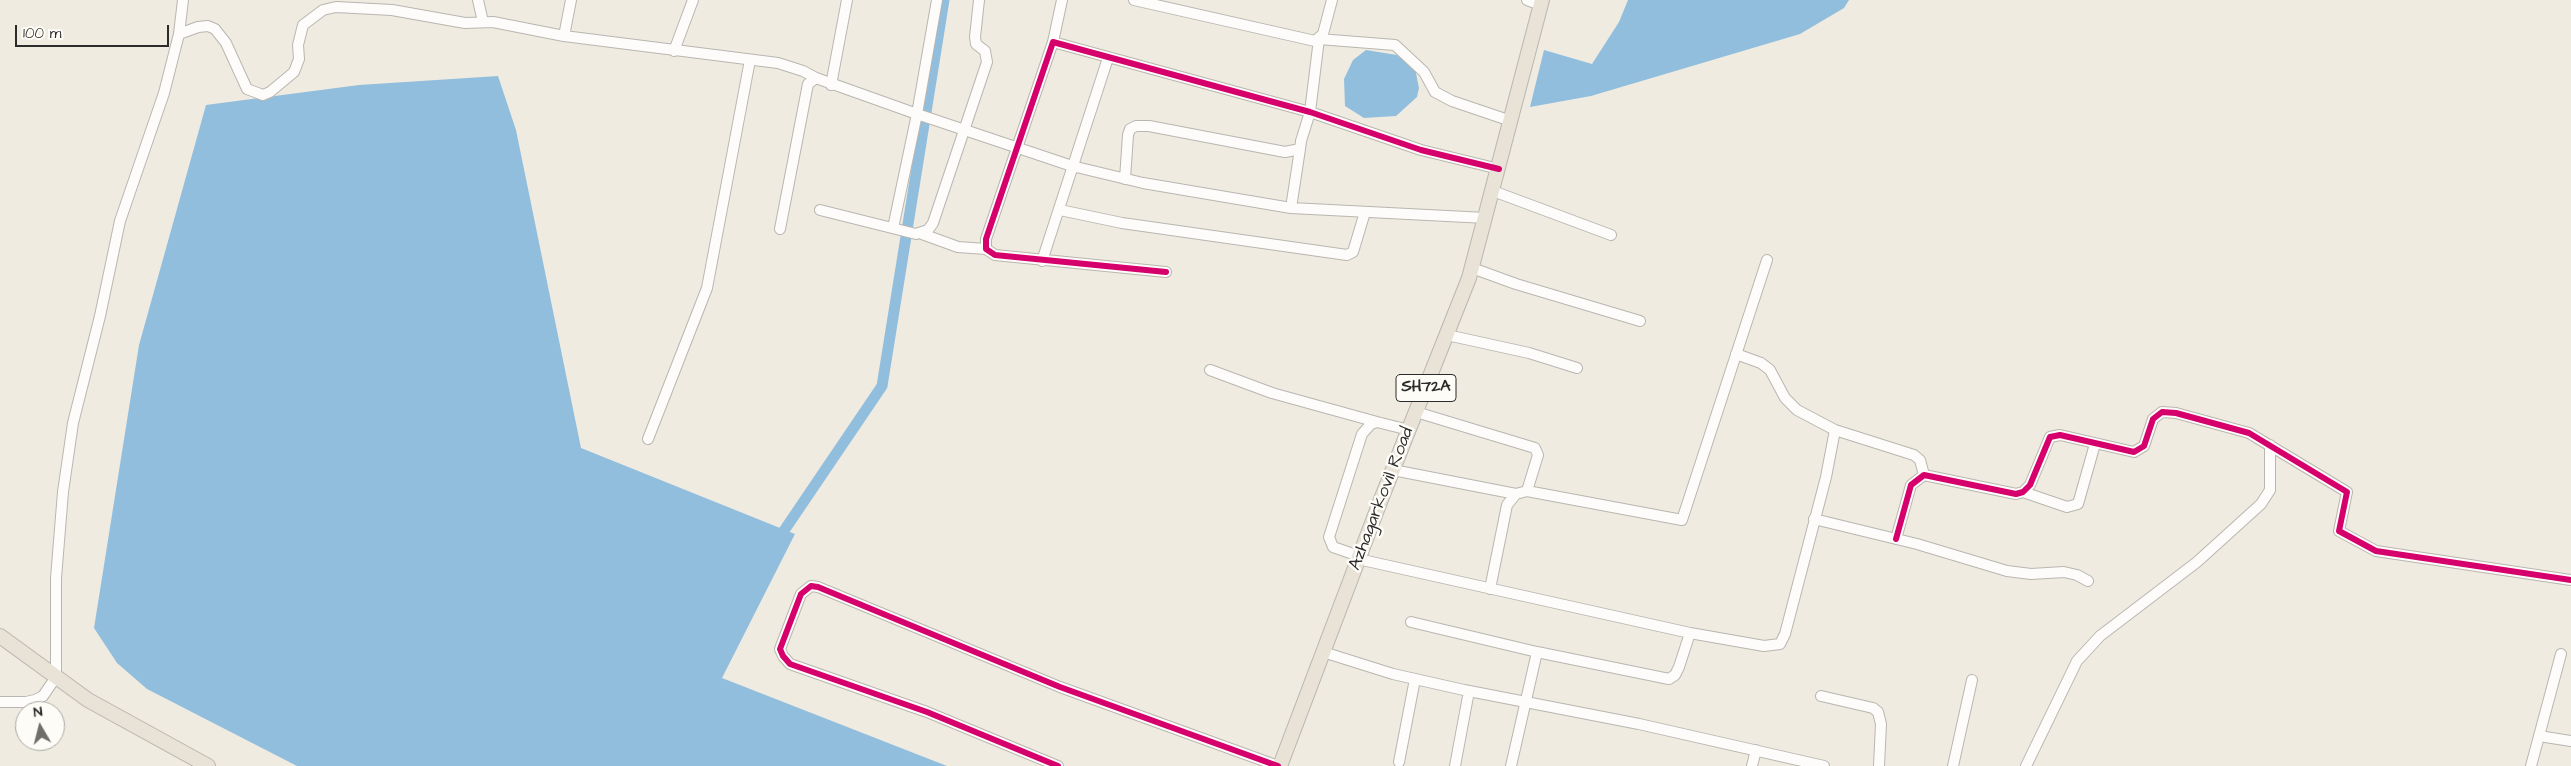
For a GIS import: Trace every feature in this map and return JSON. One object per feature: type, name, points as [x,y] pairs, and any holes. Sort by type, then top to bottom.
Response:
[{"type":"main road","name":"Azhagarkovil Road","points":[[1279,766],[1472,268],[1511,121],[1537,2]]},
{"type":"main road","points":[[0,636],[88,700],[132,726],[208,766]]},
{"type":"street","points":[[0,702],[35,700],[43,696],[56,677],[56,578],[63,492],[73,423],[100,316],[120,221],[164,93],[179,34],[183,0]]},
{"type":"street","points":[[478,0],[483,22]]},
{"type":"street","points":[[564,36],[571,0]]},
{"type":"street","points":[[674,51],[693,0]]},
{"type":"street","points":[[831,84],[847,0]]},
{"type":"street","points":[[897,229],[919,115],[937,0]]},
{"type":"street","points":[[919,234],[933,222],[987,62],[986,52],[976,44],[975,27],[979,0]]},
{"type":"street","points":[[986,249],[986,239],[1053,42],[1062,0]]},
{"type":"street","points":[[1134,0],[1307,41],[1319,39],[1395,45],[1424,72],[1435,92],[1452,101],[1511,121]]},
{"type":"street","points":[[1291,208],[1301,140],[1310,112],[1319,39],[1323,34],[1332,0]]},
{"type":"street","points":[[179,34],[198,27],[208,26],[215,29],[226,43],[247,89],[263,95],[270,92],[294,72],[299,59],[298,45],[303,25],[323,10],[336,7],[392,10],[456,22],[493,22],[564,36],[790,66],[831,84],[1017,149],[1072,166],[1125,179],[1291,208],[1486,218]]},
{"type":"street","points":[[1053,42],[1310,112],[1421,150],[1499,169]]},
{"type":"street","points":[[1042,261],[1108,58]]},
{"type":"street","points":[[648,440],[707,288],[750,60]]},
{"type":"street","points":[[780,229],[808,84],[816,78]]},
{"type":"street","points":[[1125,179],[1128,135],[1130,129],[1136,126],[1149,126],[1285,152],[1300,149]]},
{"type":"street","points":[[1493,191],[1611,235]]},
{"type":"street","points":[[820,210],[919,234],[958,247],[986,249],[995,255],[1166,272]]},
{"type":"street","points":[[1060,210],[1122,222],[1347,255],[1352,252],[1365,212]]},
{"type":"street","points":[[1393,470],[1516,494],[1527,491],[1682,520],[1767,260]]},
{"type":"street","points":[[1472,268],[1516,284],[1640,321]]},
{"type":"street","points":[[1447,335],[1529,353],[1577,368]]},
{"type":"street","points":[[1736,354],[1761,363],[1770,370],[1785,398],[1796,410],[1835,430],[1914,455],[1920,460],[1924,475]]},
{"type":"street","points":[[1210,370],[1272,393],[1409,430]]},
{"type":"street","points":[[1416,412],[1535,448],[1538,455],[1527,491]]},
{"type":"street","points":[[1896,539],[1910,485],[1924,475],[2016,494],[2023,492],[2030,485],[2050,437],[2060,435],[2127,452],[2140,450],[2144,446],[2153,419],[2162,412],[2176,413],[2249,434],[2347,492],[2339,531],[2376,551],[2571,580]]},
{"type":"street","points":[[1377,422],[1371,424],[1362,434],[1329,537],[1333,547],[1359,557],[1490,589],[1594,610],[1690,633],[1764,646],[1780,644],[1785,634],[1826,477],[1835,430]]},
{"type":"street","points":[[2023,492],[2067,507],[2078,504],[2095,444]]},
{"type":"street","points":[[2026,766],[2077,661],[2100,636],[2197,562],[2261,504],[2270,490],[2273,447]]},
{"type":"street","points":[[1490,589],[1507,505],[1516,494]]},
{"type":"street","points":[[1814,519],[1896,539],[2007,571],[2031,574],[2064,572],[2077,575],[2088,581]]},
{"type":"street","points":[[1058,766],[927,712],[790,664],[782,656],[780,649],[801,594],[811,586],[818,587],[1060,686],[1279,766]]},
{"type":"street","points":[[1411,622],[1537,652],[1669,679],[1675,675],[1690,633]]},
{"type":"street","points":[[1324,652],[1415,679],[1756,750],[1824,766]]},
{"type":"street","points":[[1511,766],[1537,652]]},
{"type":"street","points":[[2532,766],[2562,654]]},
{"type":"street","points":[[1400,762],[1415,679]]},
{"type":"street","points":[[1953,766],[1972,680]]},
{"type":"street","points":[[1455,766],[1469,691]]},
{"type":"street","points":[[1821,696],[1873,708],[1878,712],[1881,724],[1879,766]]},
{"type":"street","points":[[2540,736],[2571,741]]},
{"type":"street","points":[[1752,766],[1756,750]]},
{"type":"water","points":[[1628,0],[1849,0],[1844,8],[1800,34],[1591,96],[1530,107],[1544,50],[1592,64],[1619,22]]},
{"type":"water","points":[[1366,50],[1397,55],[1415,68],[1419,88],[1417,97],[1396,116],[1364,118],[1345,106],[1344,79],[1353,60]]},
{"type":"water","points":[[498,76],[516,130],[581,448],[795,534],[722,678],[947,766],[297,766],[147,689],[117,663],[94,628],[139,345],[206,105],[359,85]]},
{"type":"waterway","points":[[777,541],[882,386],[944,0]]},
{"type":"cycle path","points":[[1166,272],[995,255],[986,249],[986,239],[1053,42],[1310,112],[1421,150],[1499,169]]},
{"type":"cycle path","points":[[1896,539],[1911,485],[1924,475],[2016,494],[2023,492],[2030,485],[2050,437],[2060,435],[2134,452],[2144,446],[2153,419],[2162,412],[2176,413],[2249,433],[2347,492],[2339,531],[2376,551],[2571,580]]},
{"type":"cycle path","points":[[1058,766],[927,712],[790,664],[780,649],[801,594],[811,586],[818,587],[1060,687],[1278,766]]}]
